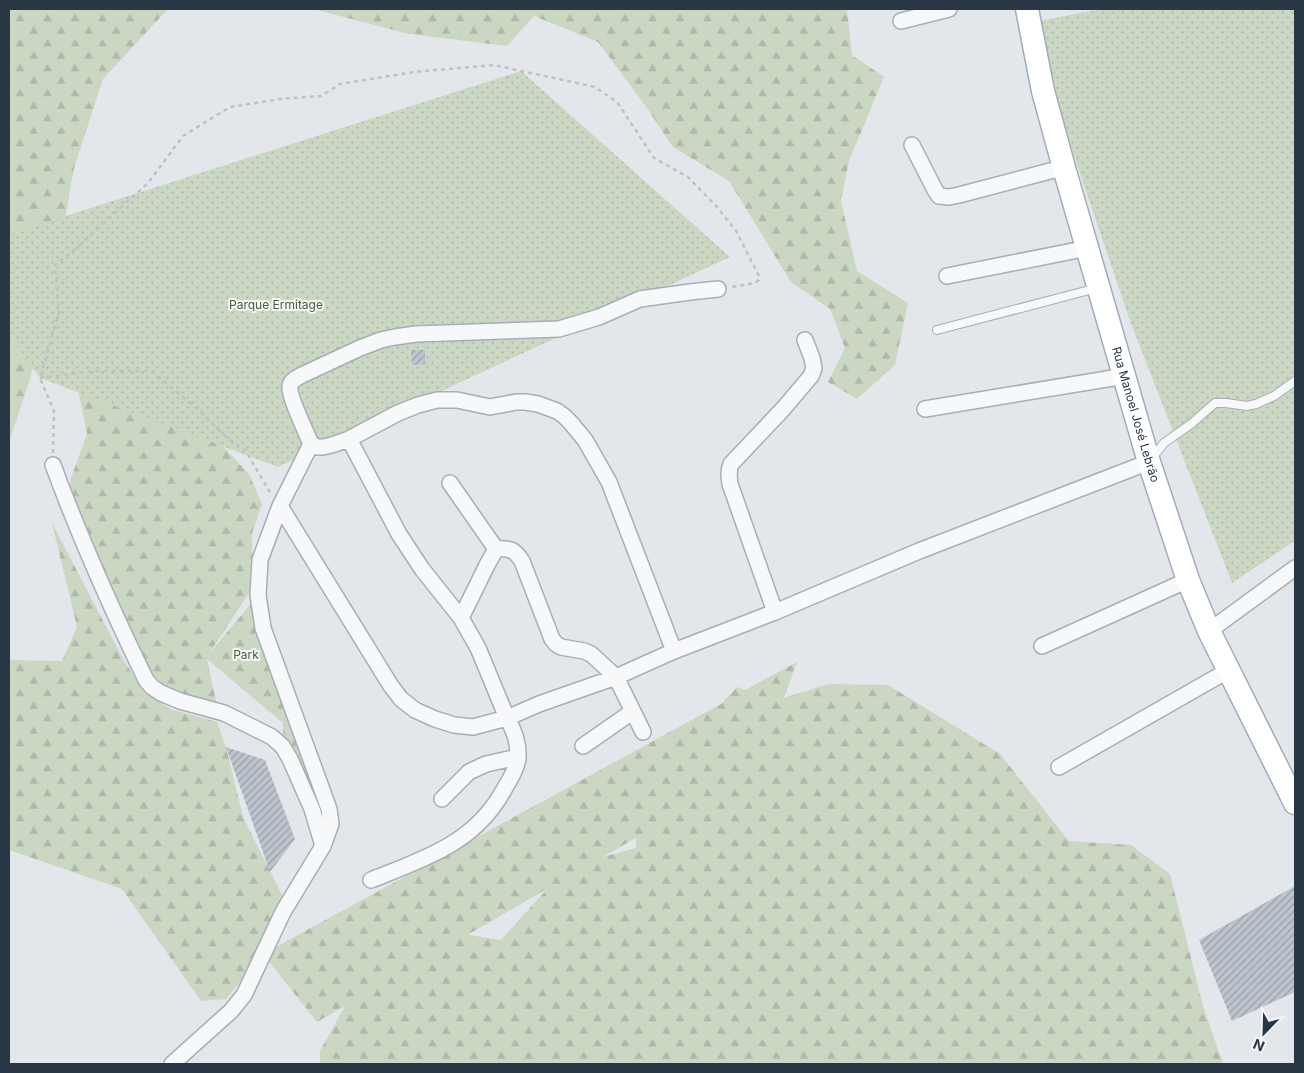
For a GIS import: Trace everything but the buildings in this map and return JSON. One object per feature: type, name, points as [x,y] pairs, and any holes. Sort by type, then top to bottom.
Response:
[{"type":"main road","name":"Rua Manoel José Lebrão","points":[[1027,9],[1043,91],[1064,168],[1149,462],[1188,580],[1209,631],[1293,793]]},
{"type":"street","points":[[901,21],[949,9]]},
{"type":"street","points":[[912,144],[935,190],[939,196],[944,197],[959,195],[1064,168]]},
{"type":"street","points":[[947,276],[1088,248]]},
{"type":"street","points":[[674,650],[608,482],[585,440],[564,416],[557,411],[538,404],[525,402],[490,407],[457,400],[437,400],[398,413],[349,439],[323,448],[311,444],[290,391],[290,385],[293,380],[302,375],[360,348],[395,337],[416,334],[559,328],[599,317],[640,299],[718,289]]},
{"type":"street","points":[[775,612],[730,484],[729,467],[811,376],[814,368],[805,340]]},
{"type":"street","points":[[924,409],[1125,376]]},
{"type":"street","points":[[349,439],[399,534],[422,569],[461,618],[478,648],[507,718],[514,729],[518,757],[516,768],[502,794],[490,811],[474,828],[448,846],[416,862],[371,880]]},
{"type":"street","points":[[172,1064],[232,1011],[244,995],[283,912],[323,846],[331,824],[329,809],[263,628],[258,595],[260,560],[280,506],[311,444]]},
{"type":"street","points":[[280,506],[391,686],[401,699],[415,710],[435,719],[454,725],[473,727],[507,718],[539,704],[616,677],[674,650],[775,612],[919,551],[1149,462]]},
{"type":"street","points":[[53,465],[117,621],[146,680],[161,693],[180,701],[224,713],[249,724],[272,737],[283,747],[312,809],[323,846]]},
{"type":"street","points":[[450,483],[496,549]]},
{"type":"street","points":[[496,549],[505,548],[511,550],[522,561],[552,639],[556,644],[588,653],[616,677],[642,732]]},
{"type":"street","points":[[461,618],[496,549]]},
{"type":"street","points":[[1209,631],[1295,568]]},
{"type":"street","points":[[1042,646],[1188,580]]},
{"type":"street","points":[[1059,767],[1229,670]]},
{"type":"street","points":[[584,746],[632,712]]},
{"type":"street","points":[[442,799],[469,772],[486,764],[518,757]]},
{"type":"lane","points":[[938,330],[1098,288]]},
{"type":"lane","points":[[1149,462],[1164,444],[1215,403],[1226,402],[1247,406],[1256,404],[1274,396],[1295,381]]},
{"type":"path","points":[[53,465],[54,411],[40,378],[59,312],[55,265],[79,246],[148,183],[183,136],[230,107],[280,99],[321,96],[340,84],[414,72],[494,64],[595,87],[617,102],[654,158],[688,177],[717,207],[736,231],[759,276],[759,280],[755,283],[718,289]]},
{"type":"path","points":[[40,378],[93,372],[152,371],[204,415],[227,438],[245,450],[280,506]]},
{"type":"green space","points":[[9,9],[168,9],[103,79],[74,168],[49,312],[9,442]]},
{"type":"green space","points":[[313,9],[847,9],[852,55],[884,77],[849,161],[841,201],[857,271],[908,303],[895,365],[857,399],[828,382],[845,348],[830,309],[791,282],[729,181],[673,147],[647,108],[598,42],[534,16],[507,46],[409,34]]},
{"type":"green space","points":[[1101,9],[1295,9],[1295,541],[1232,583],[1130,321],[1029,23]]},
{"type":"green space","name":"Parque Ermitage","points":[[521,71],[730,257],[278,467],[40,378],[9,335],[9,234]]},
{"type":"green space","name":"Park","points":[[77,384],[188,409],[249,474],[262,504],[252,533],[253,587],[209,654],[258,595],[328,833],[283,747],[283,723],[207,659],[217,706],[177,696],[153,680],[66,510],[71,478],[87,434]]},
{"type":"green space","points":[[52,523],[121,655],[140,687],[170,709],[217,722],[226,747],[243,817],[284,899],[260,958],[226,999],[201,1001],[122,889],[9,850],[9,660],[62,661],[77,627]]},
{"type":"green space","points":[[797,662],[784,698],[828,684],[888,685],[1000,754],[1069,841],[1131,845],[1170,874],[1203,1006],[1223,1064],[320,1064],[320,1051],[345,1006],[317,1022],[263,954],[721,704],[737,687],[745,690]],"holes":[[[636,838],[636,848],[603,857]],[[547,889],[501,940],[469,935],[469,934]]]}]
